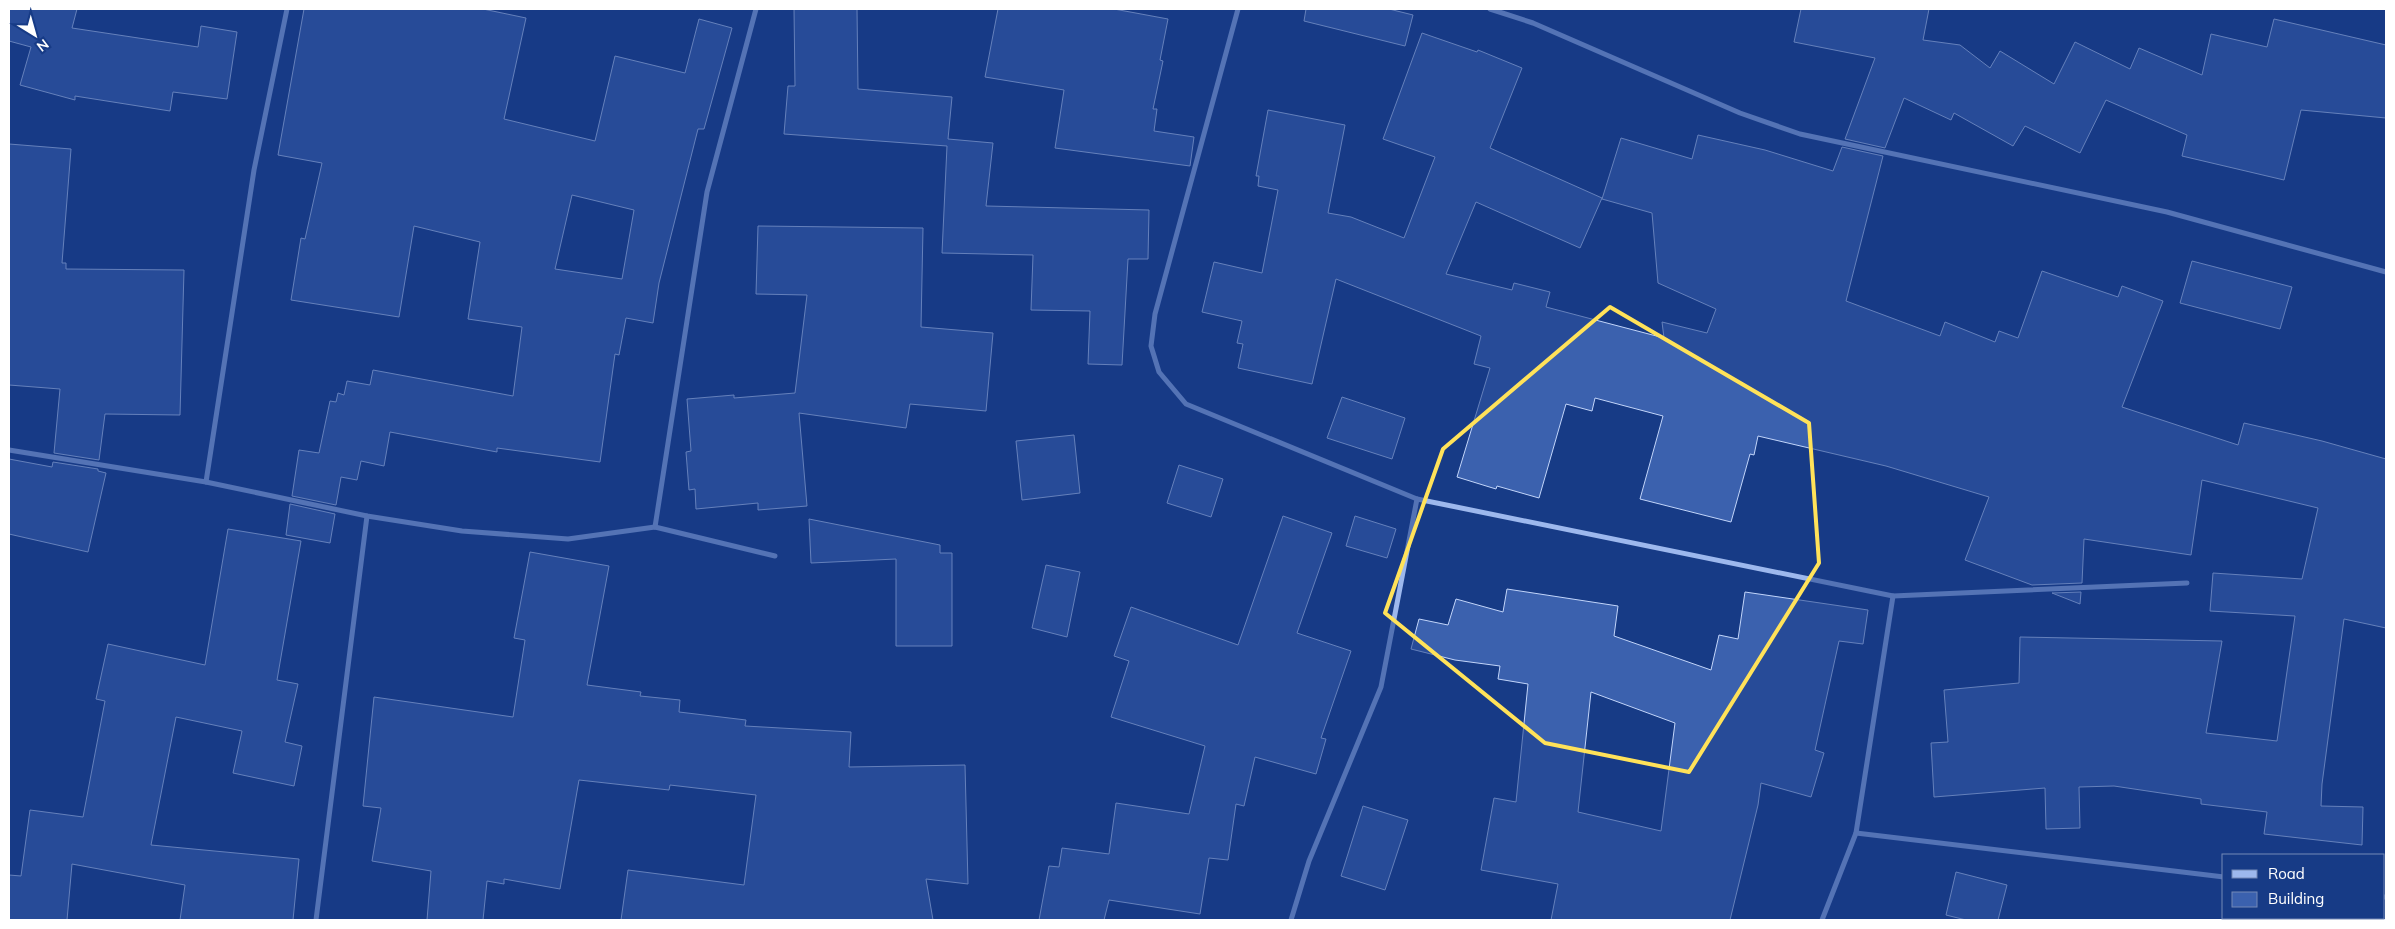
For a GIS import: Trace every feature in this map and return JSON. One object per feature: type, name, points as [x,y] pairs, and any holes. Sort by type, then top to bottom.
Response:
[{"type":"street","points":[[206,482],[254,170],[287,9]]},
{"type":"street","points":[[655,527],[707,192],[756,9]]},
{"type":"street","points":[[1238,9],[1155,314],[1151,346],[1159,372],[1186,404],[1417,499],[1893,596],[2187,583]]},
{"type":"street","points":[[1490,9],[1533,24],[1740,113],[1800,134],[2167,212],[2386,272]]},
{"type":"street","points":[[9,450],[206,482],[367,516],[462,531],[568,539],[655,527],[775,556]]},
{"type":"street","points":[[1291,920],[1309,861],[1381,687],[1417,499]]},
{"type":"street","points":[[316,920],[367,516]]},
{"type":"street","points":[[1822,920],[1856,833],[1893,596]]},
{"type":"street","points":[[1856,833],[2222,877]]},
{"type":"highlighted area","points":[[1610,307],[1809,423],[1819,563],[1689,772],[1545,743],[1385,613],[1443,449]]},
{"type":"building","points":[[9,9],[77,9],[72,28],[198,47],[201,26],[237,32],[227,99],[173,92],[170,111],[75,96],[75,100],[20,85],[31,47],[9,41]]},
{"type":"building","points":[[304,9],[483,9],[526,18],[504,119],[595,141],[615,56],[685,73],[699,19],[732,28],[704,129],[698,129],[659,283],[653,323],[626,318],[619,355],[615,354],[600,462],[497,448],[497,452],[390,432],[384,466],[361,461],[357,480],[341,477],[336,505],[292,496],[299,450],[319,453],[330,401],[336,402],[338,393],[344,395],[347,381],[370,385],[373,370],[513,396],[522,327],[468,319],[480,242],[414,226],[399,317],[291,300],[301,238],[305,239],[322,163],[278,155]],"holes":[[[572,195],[634,210],[622,279],[555,269]]]},
{"type":"building","points":[[794,9],[857,9],[858,89],[952,97],[948,139],[993,143],[986,206],[1149,210],[1148,259],[1128,259],[1122,365],[1088,364],[1090,311],[1031,310],[1033,255],[942,253],[947,146],[784,134],[788,86],[795,86]]},
{"type":"building","points":[[998,9],[1114,9],[1168,19],[1160,60],[1163,61],[1153,109],[1157,109],[1154,131],[1194,137],[1190,166],[1055,148],[1064,90],[985,77]]},
{"type":"building","points":[[1306,9],[1389,9],[1413,15],[1405,46],[1304,21]]},
{"type":"building","points":[[1801,9],[1929,9],[1923,40],[1960,45],[1990,68],[2000,51],[2054,84],[2075,42],[2130,69],[2139,48],[2202,75],[2211,34],[2267,47],[2274,19],[2386,45],[2386,118],[2301,110],[2284,180],[2182,156],[2187,135],[2106,100],[2080,153],[2025,126],[2013,146],[1954,113],[1951,120],[1904,98],[1885,148],[1845,139],[1875,58],[1794,42]]},
{"type":"building","points":[[1422,33],[1477,52],[1478,50],[1522,68],[1490,148],[1602,198],[1580,248],[1476,202],[1446,274],[1512,290],[1514,283],[1550,292],[1546,307],[1664,338],[1662,322],[1707,333],[1716,309],[1658,283],[1652,213],[1602,199],[1621,138],[1692,159],[1698,135],[1765,150],[1833,171],[1842,147],[1883,156],[1846,301],[1940,336],[1945,322],[1995,342],[1999,331],[2018,338],[2042,271],[2118,297],[2122,286],[2163,301],[2122,407],[2238,445],[2244,423],[2322,441],[2386,459],[2386,628],[2344,619],[2322,784],[2321,806],[2363,807],[2362,845],[2264,834],[2267,812],[2201,804],[2201,799],[2114,786],[2079,787],[2080,828],[2046,829],[2045,788],[1934,797],[1931,743],[1948,742],[1944,690],[2019,683],[2020,637],[2222,641],[2206,733],[2277,741],[2295,616],[2210,611],[2213,573],[2302,579],[2318,508],[2202,480],[2191,555],[2084,539],[2082,583],[2032,585],[1965,560],[1989,497],[1886,466],[1758,436],[1754,455],[1750,454],[1731,522],[1640,499],[1663,416],[1595,398],[1592,411],[1566,404],[1539,498],[1497,486],[1496,489],[1457,477],[1490,368],[1474,364],[1481,336],[1336,279],[1312,384],[1238,368],[1243,344],[1237,343],[1242,321],[1202,312],[1214,262],[1262,273],[1278,190],[1258,186],[1259,176],[1256,176],[1268,110],[1345,125],[1328,213],[1351,217],[1404,238],[1435,157],[1383,139]]},
{"type":"building","points":[[9,144],[71,149],[62,263],[66,263],[66,269],[184,270],[180,415],[105,414],[99,460],[54,453],[60,389],[9,385]]},
{"type":"building","points":[[758,226],[923,228],[921,327],[993,333],[986,411],[910,404],[906,428],[799,413],[807,506],[758,510],[758,503],[696,509],[695,489],[689,490],[686,452],[691,451],[687,399],[734,395],[734,398],[795,393],[807,295],[756,294]]},
{"type":"building","points":[[2192,261],[2292,287],[2280,329],[2180,303]]},
{"type":"building","points":[[1342,397],[1405,418],[1392,459],[1327,438]]},
{"type":"building","points":[[1074,435],[1080,493],[1022,500],[1016,441]]},
{"type":"building","points":[[9,459],[52,467],[53,462],[98,469],[98,471],[106,473],[88,552],[9,534]]},
{"type":"building","points":[[1179,465],[1223,479],[1211,517],[1167,503]]},
{"type":"building","points":[[290,504],[335,514],[330,543],[286,535]]},
{"type":"building","points":[[1283,516],[1332,533],[1297,633],[1351,651],[1321,738],[1326,739],[1316,774],[1255,757],[1244,806],[1236,804],[1228,860],[1209,858],[1200,914],[1109,900],[1104,920],[1039,920],[1049,866],[1059,867],[1062,848],[1109,854],[1116,803],[1189,814],[1205,746],[1111,717],[1129,661],[1114,656],[1131,607],[1238,645]]},
{"type":"building","points":[[1355,516],[1396,529],[1387,558],[1346,546]]},
{"type":"building","points":[[809,519],[940,545],[940,553],[952,553],[952,646],[896,646],[896,559],[811,563]]},
{"type":"building","points":[[228,529],[301,541],[277,680],[298,684],[285,742],[302,746],[294,786],[233,773],[242,731],[176,717],[151,845],[299,859],[293,920],[180,920],[185,885],[72,864],[67,920],[9,920],[9,875],[21,876],[30,810],[83,817],[105,701],[96,699],[108,644],[205,665]]},
{"type":"building","points":[[530,552],[609,566],[587,685],[641,692],[640,696],[680,700],[679,712],[746,720],[745,726],[851,732],[849,767],[965,765],[968,884],[926,879],[933,920],[621,920],[628,870],[744,885],[756,795],[670,785],[669,790],[579,780],[560,889],[504,879],[504,884],[487,881],[483,920],[427,920],[431,871],[372,861],[381,808],[363,806],[374,697],[513,717],[525,640],[514,638]]},
{"type":"building","points":[[1046,565],[1080,572],[1067,637],[1032,628]]},
{"type":"building","points":[[1507,589],[1618,606],[1614,636],[1711,670],[1719,635],[1738,639],[1745,592],[1868,610],[1863,644],[1839,641],[1815,750],[1824,753],[1811,797],[1761,783],[1758,805],[1730,920],[1551,920],[1558,884],[1481,870],[1494,798],[1516,802],[1528,684],[1498,679],[1500,666],[1455,660],[1411,649],[1419,619],[1448,625],[1456,599],[1503,612]],"holes":[[[1591,692],[1675,723],[1661,831],[1578,812]]]},
{"type":"building","points":[[2081,592],[2080,604],[2052,593]]},
{"type":"building","points":[[1363,806],[1408,820],[1385,890],[1341,876]]},
{"type":"building","points":[[1956,872],[2007,885],[1998,920],[1966,920],[1946,915]]}]
